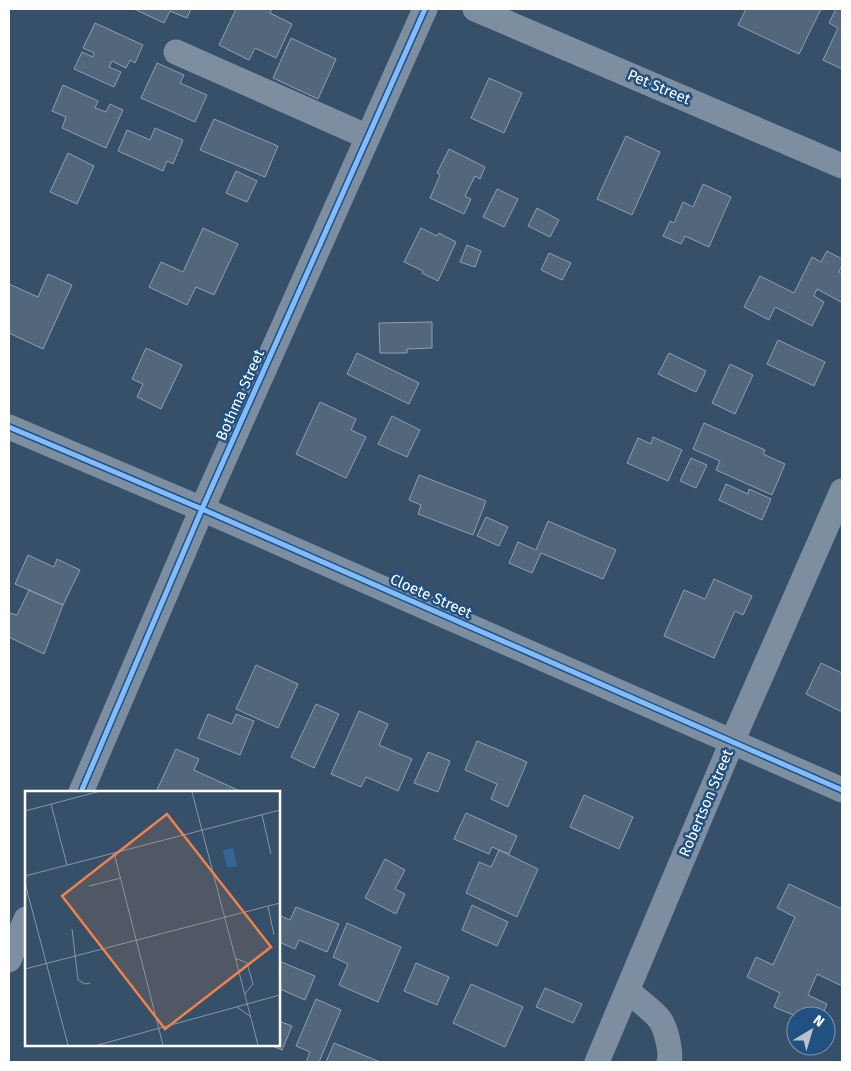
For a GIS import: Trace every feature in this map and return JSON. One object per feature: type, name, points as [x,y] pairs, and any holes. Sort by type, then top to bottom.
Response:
[{"type":"street","name":"Bothma Street","points":[[81,791],[202,509],[425,9]]},
{"type":"street","name":"Pet Street","points":[[475,9],[842,166]]},
{"type":"street","points":[[176,52],[368,137]]},
{"type":"street","name":"Cloete Street","points":[[9,427],[202,509],[842,790]]},
{"type":"street","name":"Robertson Street","points":[[597,1062],[732,742],[842,491]]},
{"type":"street","points":[[9,960],[25,921]]},
{"type":"street","points":[[627,991],[660,1020],[668,1041],[669,1062]]},
{"type":"building","points":[[134,9],[191,9],[187,18],[170,11],[164,23]]},
{"type":"building","points":[[236,9],[272,9],[270,13],[292,24],[276,58],[255,48],[249,60],[219,45]]},
{"type":"building","points":[[746,9],[821,9],[799,54],[738,25]]},
{"type":"building","points":[[836,9],[842,9],[842,69],[823,60],[838,28],[829,23]]},
{"type":"building","points":[[95,23],[143,45],[135,63],[130,60],[126,68],[112,61],[109,67],[121,72],[114,87],[74,69],[82,52],[93,57],[94,53],[83,48]]},
{"type":"building","points":[[291,38],[336,59],[318,99],[273,78]]},
{"type":"building","points":[[157,63],[184,75],[180,83],[207,95],[195,122],[141,98]]},
{"type":"building","points":[[489,78],[522,93],[504,133],[471,118]]},
{"type":"building","points":[[63,85],[98,101],[95,108],[106,112],[110,104],[123,110],[106,148],[62,128],[66,117],[52,111]]},
{"type":"building","points":[[214,119],[278,146],[265,177],[200,150]]},
{"type":"building","points":[[155,128],[183,140],[173,164],[167,161],[163,171],[118,151],[127,130],[150,140]]},
{"type":"building","points":[[626,136],[660,152],[632,215],[597,199]]},
{"type":"building","points":[[449,149],[485,167],[480,179],[475,176],[465,196],[471,199],[464,214],[430,198],[440,175],[437,173]]},
{"type":"building","points":[[68,153],[94,166],[77,204],[50,192]]},
{"type":"building","points":[[236,171],[257,181],[247,202],[226,193]]},
{"type":"building","points":[[703,184],[731,197],[709,247],[685,236],[681,244],[663,236],[670,221],[674,223],[683,202],[693,207]]},
{"type":"building","points":[[497,189],[518,199],[504,227],[483,217]]},
{"type":"building","points":[[537,208],[559,220],[550,237],[528,226]]},
{"type":"building","points":[[203,228],[238,244],[214,295],[196,287],[187,305],[149,287],[161,262],[183,272]]},
{"type":"building","points":[[421,228],[437,236],[439,233],[456,242],[438,281],[404,262]]},
{"type":"building","points":[[467,245],[481,251],[475,267],[460,262]]},
{"type":"building","points":[[827,251],[842,259],[839,272],[842,274],[842,300],[841,302],[817,289],[814,296],[824,302],[812,326],[775,307],[769,320],[744,307],[760,276],[794,293],[812,257],[821,262]]},
{"type":"building","points":[[549,253],[571,263],[562,280],[541,270]]},
{"type":"building","points":[[48,274],[72,285],[43,349],[9,333],[9,284],[38,297]]},
{"type":"building","points":[[432,322],[432,348],[407,349],[407,353],[380,353],[379,323]]},
{"type":"building","points":[[778,340],[825,362],[814,386],[767,364]]},
{"type":"building","points":[[146,348],[182,365],[161,409],[137,397],[143,384],[132,379]]},
{"type":"building","points":[[357,353],[419,383],[409,404],[347,374]]},
{"type":"building","points":[[669,353],[706,371],[696,392],[658,374]]},
{"type":"building","points":[[730,364],[753,375],[735,414],[712,403]]},
{"type":"building","points":[[320,402],[356,419],[351,430],[366,437],[346,478],[296,454]]},
{"type":"building","points":[[392,416],[420,430],[407,457],[378,444]]},
{"type":"building","points":[[704,423],[765,450],[763,454],[785,464],[772,495],[716,470],[720,461],[693,449]]},
{"type":"building","points":[[653,437],[682,450],[668,481],[627,463],[638,438],[651,444]]},
{"type":"building","points":[[691,458],[707,465],[696,488],[680,481]]},
{"type":"building","points":[[419,475],[486,501],[473,535],[418,514],[421,505],[409,500]]},
{"type":"building","points":[[726,484],[748,494],[749,489],[771,499],[762,520],[719,500]]},
{"type":"building","points":[[486,517],[508,527],[499,546],[477,536]]},
{"type":"building","points":[[548,521],[616,550],[603,579],[541,553],[532,573],[509,563],[518,542],[536,550]]},
{"type":"building","points":[[28,555],[54,567],[57,559],[80,570],[63,605],[15,584]]},
{"type":"building","points":[[714,579],[752,596],[743,615],[735,611],[714,658],[664,636],[684,590],[705,599]]},
{"type":"building","points":[[29,590],[63,605],[44,654],[9,637],[9,613],[17,615]]},
{"type":"building","points":[[821,663],[842,673],[842,712],[806,694]]},
{"type":"building","points":[[256,665],[298,684],[278,728],[236,709]]},
{"type":"building","points":[[316,704],[339,714],[314,768],[291,757]]},
{"type":"building","points":[[359,711],[388,724],[379,745],[412,759],[398,791],[366,777],[361,787],[331,774]]},
{"type":"building","points":[[208,714],[232,724],[236,714],[254,721],[240,755],[198,738]]},
{"type":"building","points":[[477,741],[527,762],[508,807],[491,799],[497,784],[465,770]]},
{"type":"building","points":[[176,749],[199,759],[194,770],[240,791],[156,791]]},
{"type":"building","points":[[428,752],[450,761],[438,792],[414,783]]},
{"type":"building","points":[[584,795],[633,817],[619,849],[570,827]]},
{"type":"building","points":[[466,813],[517,836],[509,854],[492,847],[489,854],[454,839]]},
{"type":"building","points":[[499,850],[538,869],[517,917],[466,893],[479,862],[491,867]]},
{"type":"building","points":[[385,859],[405,870],[395,889],[405,894],[396,914],[365,898]]},
{"type":"building","points":[[789,884],[842,909],[842,986],[817,974],[808,995],[827,1004],[826,1006],[786,1006],[786,1012],[774,1007],[780,993],[747,977],[756,957],[773,965],[795,917],[777,908]]},
{"type":"building","points":[[472,905],[508,922],[497,946],[462,930]]},
{"type":"building","points":[[296,907],[339,924],[327,952],[299,940],[295,949],[280,942],[280,915],[290,920]]},
{"type":"building","points":[[347,923],[401,947],[378,1002],[339,985],[348,964],[333,957]]},
{"type":"building","points":[[280,961],[315,976],[305,1000],[280,989]]},
{"type":"building","points":[[416,963],[449,977],[437,1005],[404,991]]},
{"type":"building","points":[[471,984],[523,1007],[505,1047],[453,1023]]},
{"type":"building","points":[[545,988],[582,1004],[573,1023],[536,1007]]},
{"type":"building","points":[[316,999],[341,1010],[319,1062],[306,1062],[310,1052],[296,1046]]},
{"type":"building","points":[[280,1021],[292,1026],[282,1050],[272,1046],[280,1046]]},
{"type":"building","points":[[334,1043],[380,1062],[326,1062]]},
{"type":"cycle path","points":[[81,791],[202,509],[425,9]]},
{"type":"cycle path","points":[[9,427],[202,509],[842,790]]}]
